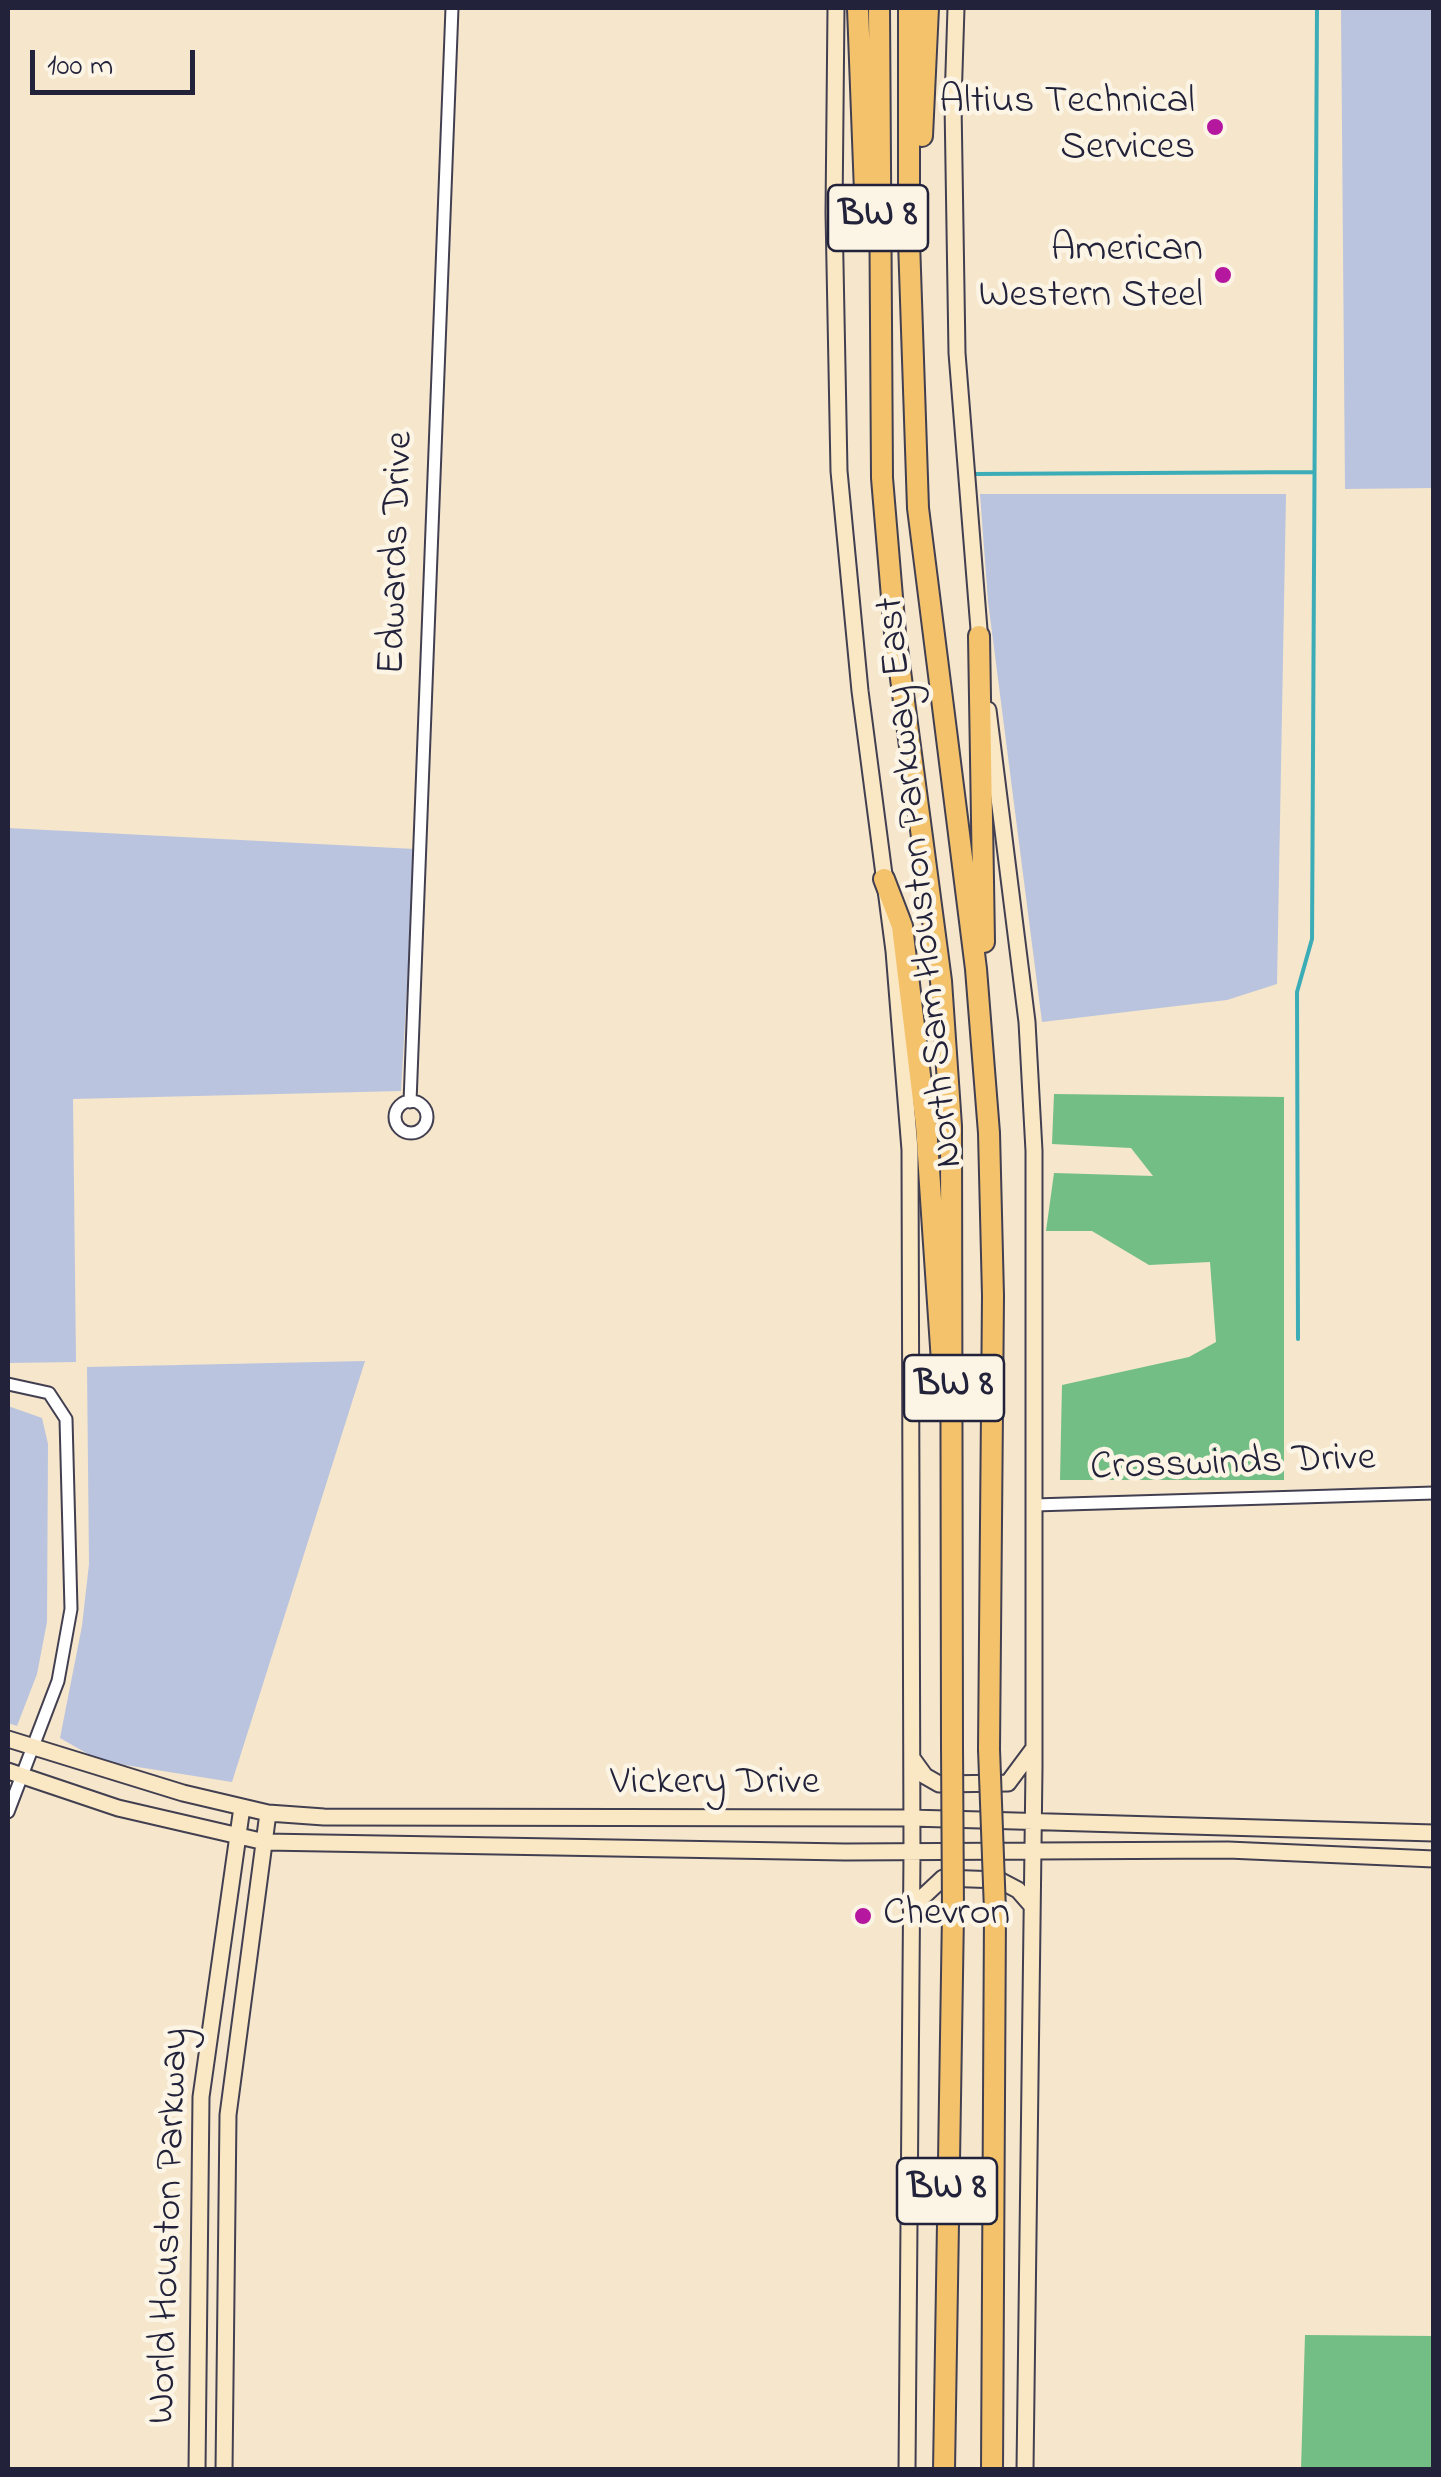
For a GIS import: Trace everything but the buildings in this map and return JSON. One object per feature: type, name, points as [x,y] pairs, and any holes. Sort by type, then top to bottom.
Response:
[{"type":"highway","points":[[858,8],[880,429]]},
{"type":"highway","name":"North Sam Houston Parkway East","points":[[879,8],[880,429],[895,633],[946,1030],[954,1224],[953,1913],[944,2470]]},
{"type":"highway","name":"North Sam Houston Parkway East","points":[[910,8],[912,352],[923,562],[967,890],[987,1084],[993,1282],[989,1749],[994,1911],[992,2470]]},
{"type":"highway","points":[[912,352],[928,8]]},
{"type":"highway","points":[[979,636],[987,1084]]},
{"type":"highway","points":[[884,879],[902,926],[926,1125],[954,1514]]},
{"type":"highway","points":[[994,2197],[1001,2470]]},
{"type":"main road","name":"North Sam Houston Parkway East","points":[[836,8],[834,213],[839,471],[910,1150],[912,1852],[907,2470]]},
{"type":"main road","name":"North Sam Houston Parkway East","points":[[956,8],[953,103],[957,353],[979,636],[1027,1024],[1036,1278],[1025,2470]]},
{"type":"main road","name":"Vickery Drive","points":[[8,1739],[268,1812],[912,1818],[1434,1833]]},
{"type":"main road","points":[[912,1758],[925,1776],[939,1784],[1008,1783],[1034,1748]]},
{"type":"main road","name":"Vickery Drive","points":[[14,1774],[118,1808],[264,1842],[912,1852],[1228,1850],[1434,1859]]},
{"type":"main road","name":"World Houston Parkway","points":[[197,2470],[201,2098],[242,1807]]},
{"type":"main road","name":"World Houston Parkway","points":[[224,2470],[226,2179],[237,2019],[268,1812]]},
{"type":"main road","points":[[400,1816],[400,1844]]},
{"type":"main road","points":[[566,1816],[566,1848]]},
{"type":"main road","points":[[1228,1850],[1230,1825]]},
{"type":"main road","points":[[910,1908],[943,1878],[1000,1880],[1018,1890],[1032,1906]]},
{"type":"main road","points":[[211,2016],[237,2019]]},
{"type":"main road","points":[[200,2179],[226,2179]]},
{"type":"main road","points":[[198,2384],[225,2384]]},
{"type":"street","name":"Edwards Drive","points":[[410,1102],[452,8]]},
{"type":"street","points":[[8,1384],[49,1394],[66,1419],[71,1609],[58,1681],[33,1748],[14,1774],[8,1812]]},
{"type":"street","name":"Crosswinds Drive","points":[[1034,1505],[1434,1493]]},
{"type":"shaded area","points":[[1341,8],[1433,8],[1433,488],[1345,489]]},
{"type":"shaded area","points":[[980,494],[1286,494],[1277,984],[1227,1000],[1042,1022],[988,601]]},
{"type":"shaded area","points":[[8,828],[415,849],[401,1091],[73,1099],[76,1362],[8,1363]]},
{"type":"shaded area","points":[[365,1361],[232,1782],[100,1761],[60,1738],[82,1626],[89,1564],[87,1367]]},
{"type":"shaded area","points":[[8,1406],[42,1418],[48,1444],[47,1622],[37,1674],[17,1726],[8,1723]]},
{"type":"green space","points":[[1054,1094],[1284,1097],[1284,1480],[1060,1480],[1062,1385],[1189,1357],[1216,1342],[1210,1262],[1149,1265],[1092,1231],[1046,1231],[1054,1173],[1153,1176],[1131,1148],[1052,1144]]},
{"type":"green space","points":[[1305,2335],[1433,2336],[1433,2469],[1301,2469]]},
{"type":"waterway","points":[[1298,1339],[1297,992],[1312,939],[1317,8]]},
{"type":"waterway","points":[[975,474],[1314,472]]},
{"type":"place","name":"Altius Technical Services","points":[[1215,127]]},
{"type":"place","name":"American Western Steel","points":[[1223,275]]},
{"type":"place","name":"Chevron","points":[[863,1916]]}]
